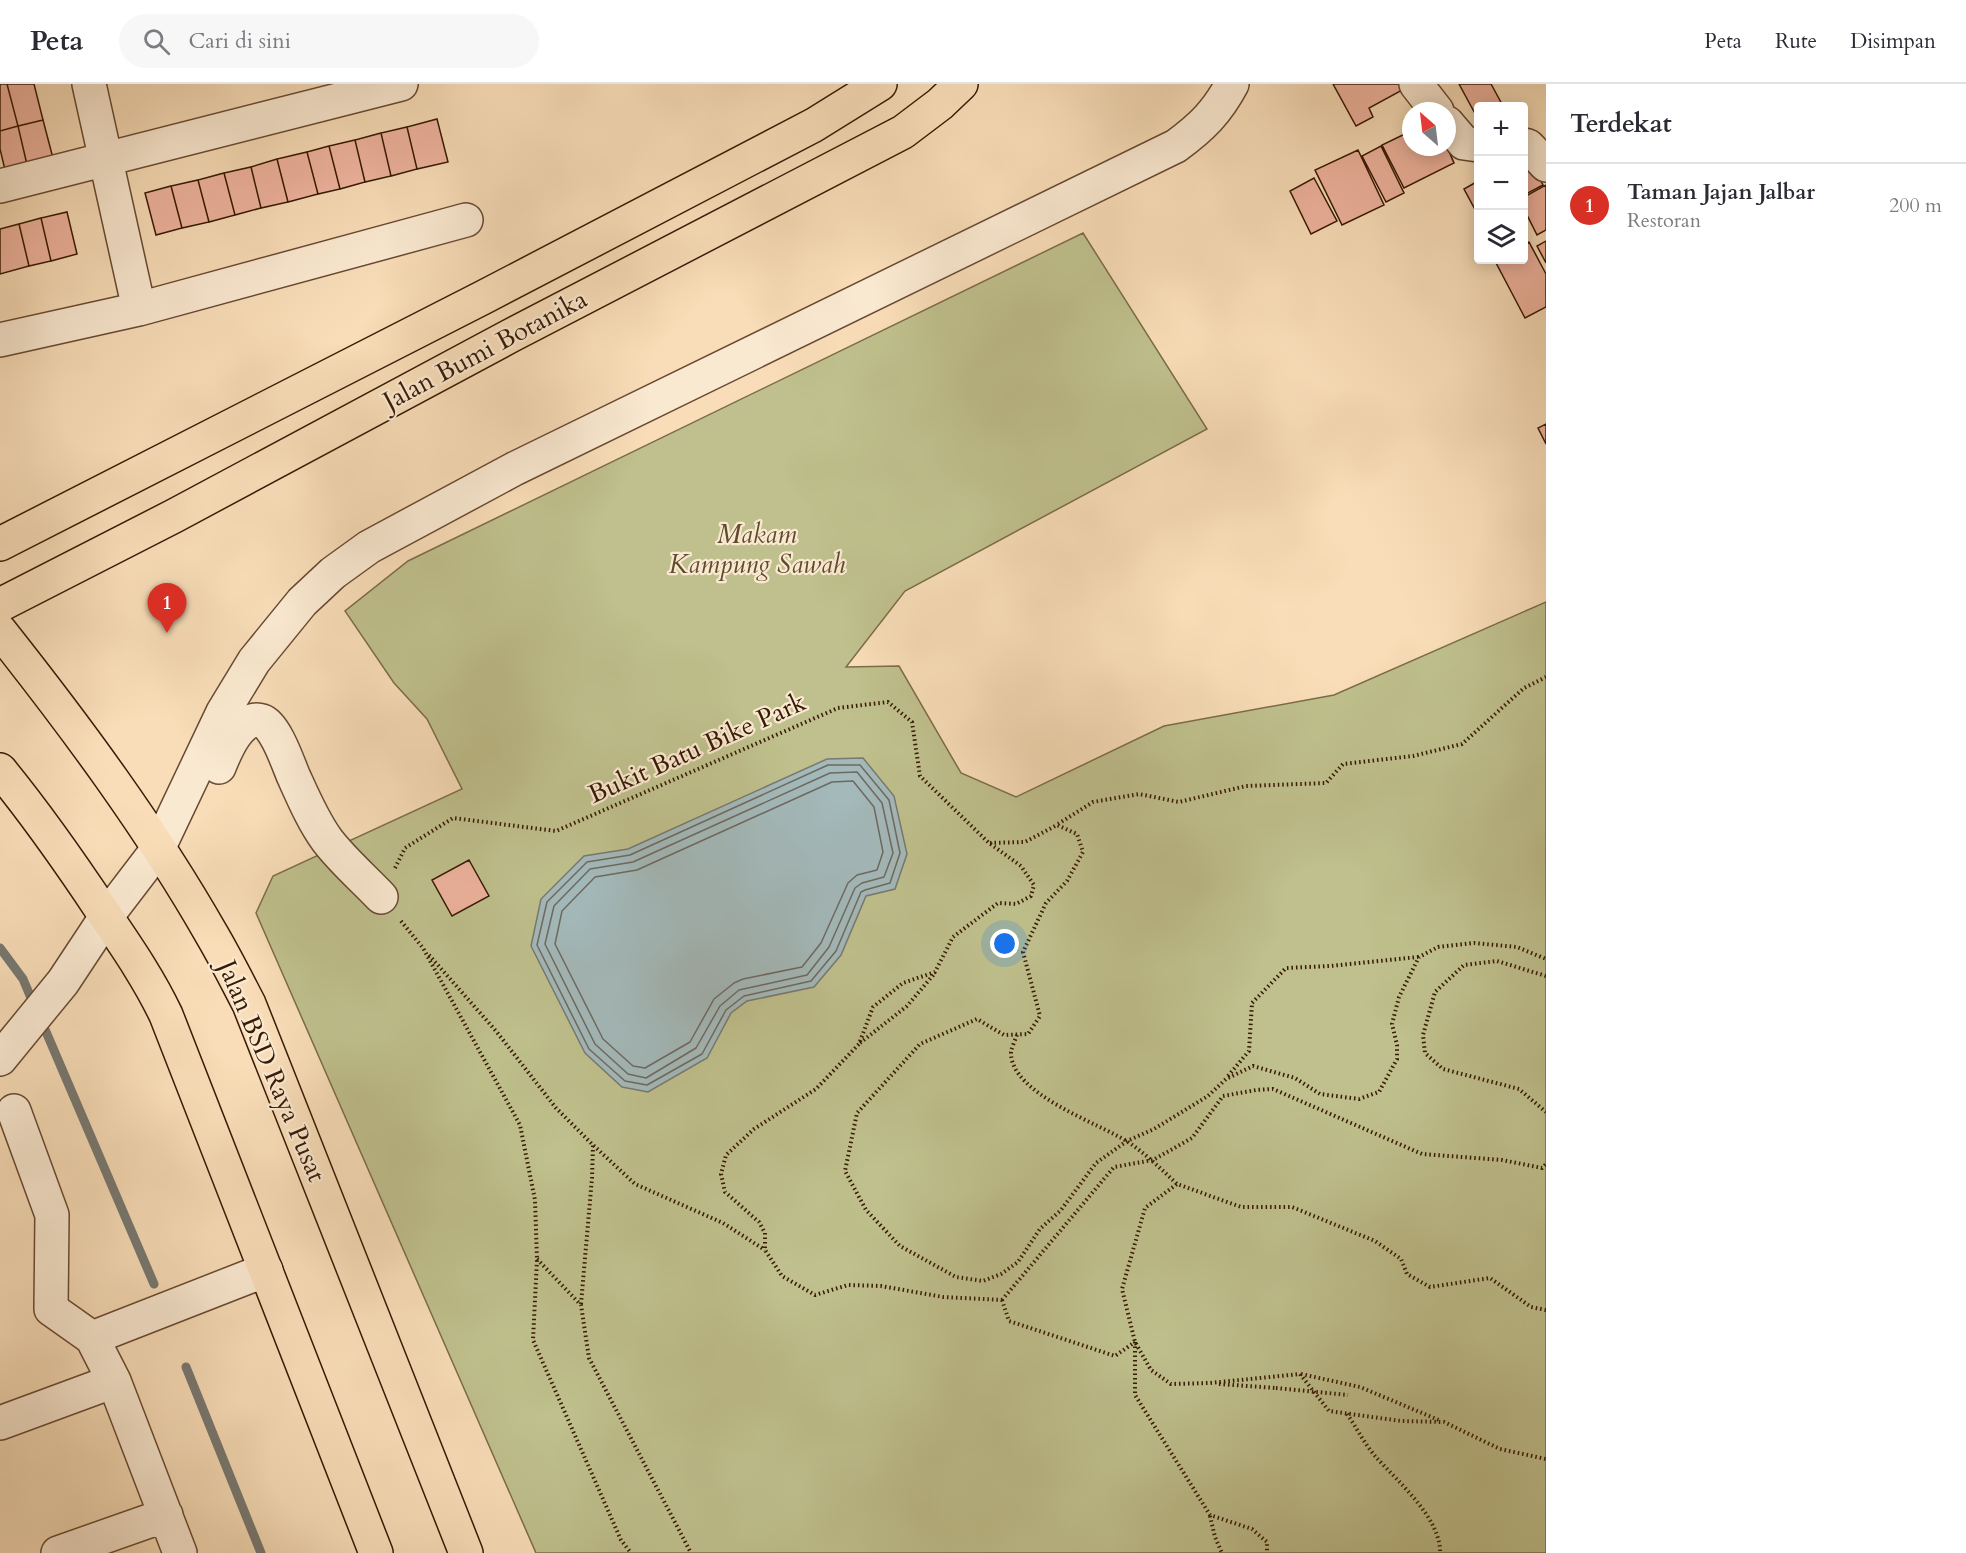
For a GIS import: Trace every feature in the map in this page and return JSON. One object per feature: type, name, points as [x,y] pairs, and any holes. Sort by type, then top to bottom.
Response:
[{"type":"main road","name":"Jalan Bumi Botanika","points":[[0,544],[463,308],[814,125],[880,84]]},
{"type":"main road","name":"Jalan Bumi Botanika","points":[[0,605],[174,516],[510,336],[903,132],[962,84]]},
{"type":"main road","name":"Jalan BSD Raya Pusat","points":[[0,631],[52,696],[97,758],[158,849],[212,934],[249,1004],[466,1553]]},
{"type":"main road","points":[[0,770],[30,808],[106,917],[150,982],[166,1015],[376,1553]]},
{"type":"street","points":[[89,84],[139,309]]},
{"type":"street","points":[[0,186],[401,84]]},
{"type":"street","points":[[0,1059],[63,982],[106,917],[158,849],[223,712],[254,661],[302,602],[333,573],[369,547],[514,468],[1176,146],[1201,128],[1222,104],[1232,84]]},
{"type":"street","points":[[1416,84],[1430,102]]},
{"type":"street","points":[[1456,134],[1464,143],[1474,144]]},
{"type":"street","points":[[1528,146],[1546,165]]},
{"type":"street","points":[[0,340],[139,309],[466,220]]},
{"type":"street","points":[[175,814],[186,816],[199,806],[236,733],[251,721],[260,720],[268,724],[273,731],[304,798],[327,840],[381,897]]},
{"type":"street","points":[[14,1111],[52,1215],[51,1309],[92,1338],[114,1381],[180,1553]]},
{"type":"street","points":[[92,1338],[266,1270]]},
{"type":"street","points":[[0,1423],[114,1381]]},
{"type":"street","points":[[58,1553],[166,1515]]},
{"type":"path","points":[[989,843],[1025,842],[1093,802],[1139,794],[1179,802],[1246,786],[1326,783],[1343,764],[1413,756],[1462,744],[1524,688],[1546,677]]},
{"type":"path","name":"Bukit Batu Bike Park","points":[[381,897],[405,848],[453,818],[556,831],[838,708],[888,702],[912,722],[920,776],[989,843],[1021,866],[1034,885],[1031,896],[1016,904],[998,903],[953,938],[935,972],[907,1006],[859,1044]]},
{"type":"path","points":[[1057,825],[1077,834],[1083,852],[1067,881],[1046,903],[1023,952],[1040,1016],[1028,1034],[1004,1035],[977,1019],[920,1044],[857,1113],[845,1171],[866,1210],[900,1246],[956,1276],[983,1281],[1001,1274],[1018,1262],[1040,1229],[1061,1210],[1096,1163],[1127,1141],[1155,1129],[1208,1096],[1226,1079],[1249,1051],[1252,1004],[1287,968],[1419,957],[1438,947],[1474,943],[1517,947],[1546,959]]},
{"type":"path","points":[[381,897],[496,1031],[556,1108],[635,1184],[723,1223],[765,1250],[782,1276],[815,1295],[848,1285],[881,1286],[943,1297],[1002,1300]]},
{"type":"path","points":[[423,948],[520,1125],[535,1200],[537,1259],[533,1340],[621,1540],[629,1553]]},
{"type":"path","points":[[1226,1079],[1252,1066],[1295,1078],[1320,1094],[1359,1100],[1379,1092],[1397,1059],[1397,1045],[1392,1024],[1399,997],[1419,957]]},
{"type":"path","points":[[1546,976],[1497,961],[1464,965],[1435,992],[1423,1035],[1425,1053],[1443,1069],[1520,1089],[1546,1112]]},
{"type":"path","points":[[765,1250],[765,1233],[759,1222],[725,1192],[721,1174],[726,1155],[754,1129],[816,1089],[859,1044],[873,1007],[903,983],[935,972]]},
{"type":"path","points":[[1017,1035],[1011,1053],[1017,1072],[1046,1100],[1127,1141],[1153,1160],[1177,1184],[1241,1207],[1292,1207],[1376,1241],[1401,1259],[1407,1274],[1430,1287],[1490,1278],[1531,1307],[1546,1310]]},
{"type":"path","points":[[1002,1300],[1114,1167],[1153,1160],[1192,1138],[1224,1096],[1273,1089],[1422,1154],[1502,1160],[1542,1168],[1546,1164]]},
{"type":"path","points":[[593,1145],[581,1305],[589,1358],[691,1553]]},
{"type":"path","points":[[1177,1184],[1145,1208],[1122,1288],[1135,1342],[1135,1395],[1210,1515],[1215,1537],[1222,1553]]},
{"type":"path","points":[[537,1259],[581,1305]]},
{"type":"path","points":[[1002,1300],[1009,1322],[1115,1356],[1135,1342]]},
{"type":"path","points":[[1135,1342],[1151,1370],[1171,1384],[1210,1383],[1300,1374],[1360,1387],[1444,1422],[1500,1449],[1546,1459]]},
{"type":"path","points":[[1300,1374],[1329,1411],[1401,1421],[1444,1422]]},
{"type":"path","points":[[1210,1383],[1348,1395]]},
{"type":"path","points":[[1347,1414],[1374,1456],[1423,1509],[1440,1541],[1440,1553]]},
{"type":"path","points":[[1210,1515],[1252,1529],[1267,1542],[1267,1553]]},
{"type":"green space","name":"Makam Kampung Sawah","points":[[1083,233],[1207,429],[905,591],[846,667],[899,666],[961,773],[1016,797],[1164,726],[1334,695],[1546,602],[1546,1553],[536,1553],[256,913],[273,876],[462,789],[427,719],[394,683],[345,611],[408,561]]},
{"type":"water","points":[[863,758],[894,796],[907,854],[895,889],[866,896],[841,955],[814,987],[747,1001],[731,1013],[707,1058],[648,1092],[622,1087],[585,1053],[531,946],[541,899],[584,856],[628,849],[827,759]]},
{"type":"building","points":[[0,84],[7,84],[18,126],[0,131]]},
{"type":"building","points":[[7,84],[34,84],[43,120],[18,126]]},
{"type":"building","points":[[1333,84],[1404,84],[1406,88],[1369,108],[1373,117],[1356,126]]},
{"type":"building","points":[[1459,84],[1491,84],[1501,102],[1474,102],[1474,112]]},
{"type":"building","points":[[437,119],[448,162],[417,169],[407,127]]},
{"type":"building","points":[[43,120],[54,162],[28,169],[18,126]]},
{"type":"building","points":[[18,126],[28,169],[6,174],[0,149],[0,131]]},
{"type":"building","points":[[407,127],[417,169],[391,176],[381,133]]},
{"type":"building","points":[[381,133],[391,176],[365,182],[355,140]]},
{"type":"building","points":[[1402,135],[1402,156],[1451,156],[1454,163],[1404,188],[1382,145]]},
{"type":"building","points":[[355,140],[365,182],[340,189],[329,146]]},
{"type":"building","points":[[329,146],[340,189],[318,194],[307,152]]},
{"type":"building","points":[[1381,146],[1404,193],[1386,202],[1362,156]]},
{"type":"building","points":[[1358,150],[1384,205],[1342,225],[1315,170]]},
{"type":"building","points":[[307,152],[318,194],[288,202],[277,159]]},
{"type":"building","points":[[277,159],[288,202],[261,208],[251,167]]},
{"type":"building","points":[[1528,159],[1543,185],[1528,193]]},
{"type":"building","points":[[251,167],[261,208],[235,215],[224,173]]},
{"type":"building","points":[[224,173],[235,215],[209,222],[198,180]]},
{"type":"building","points":[[1314,178],[1337,221],[1311,234],[1290,191]]},
{"type":"building","points":[[198,180],[209,222],[182,228],[171,186]]},
{"type":"building","points":[[1474,183],[1474,208],[1464,189]]},
{"type":"building","points":[[1546,185],[1546,230],[1537,235],[1528,217],[1528,195]]},
{"type":"building","points":[[171,186],[182,228],[156,235],[145,193]]},
{"type":"building","points":[[67,212],[77,254],[51,261],[41,218]]},
{"type":"building","points":[[41,218],[51,261],[29,266],[19,224]]},
{"type":"building","points":[[19,224],[29,266],[0,274],[0,229]]},
{"type":"building","points":[[1546,241],[1546,263],[1537,246]]},
{"type":"building","points":[[1528,243],[1546,274],[1546,307],[1525,318],[1497,264],[1528,264]]},
{"type":"building","points":[[1546,424],[1546,444],[1538,428]]},
{"type":"building","points":[[469,860],[489,896],[452,916],[432,880]]},
{"type":"waterway","points":[[0,948],[23,979],[34,1005]]},
{"type":"waterway","points":[[41,1020],[154,1284]]},
{"type":"waterway","points":[[186,1367],[261,1553]]},
{"type":"place","name":"Taman Jajan Jalbar","points":[[167,633]]}]
